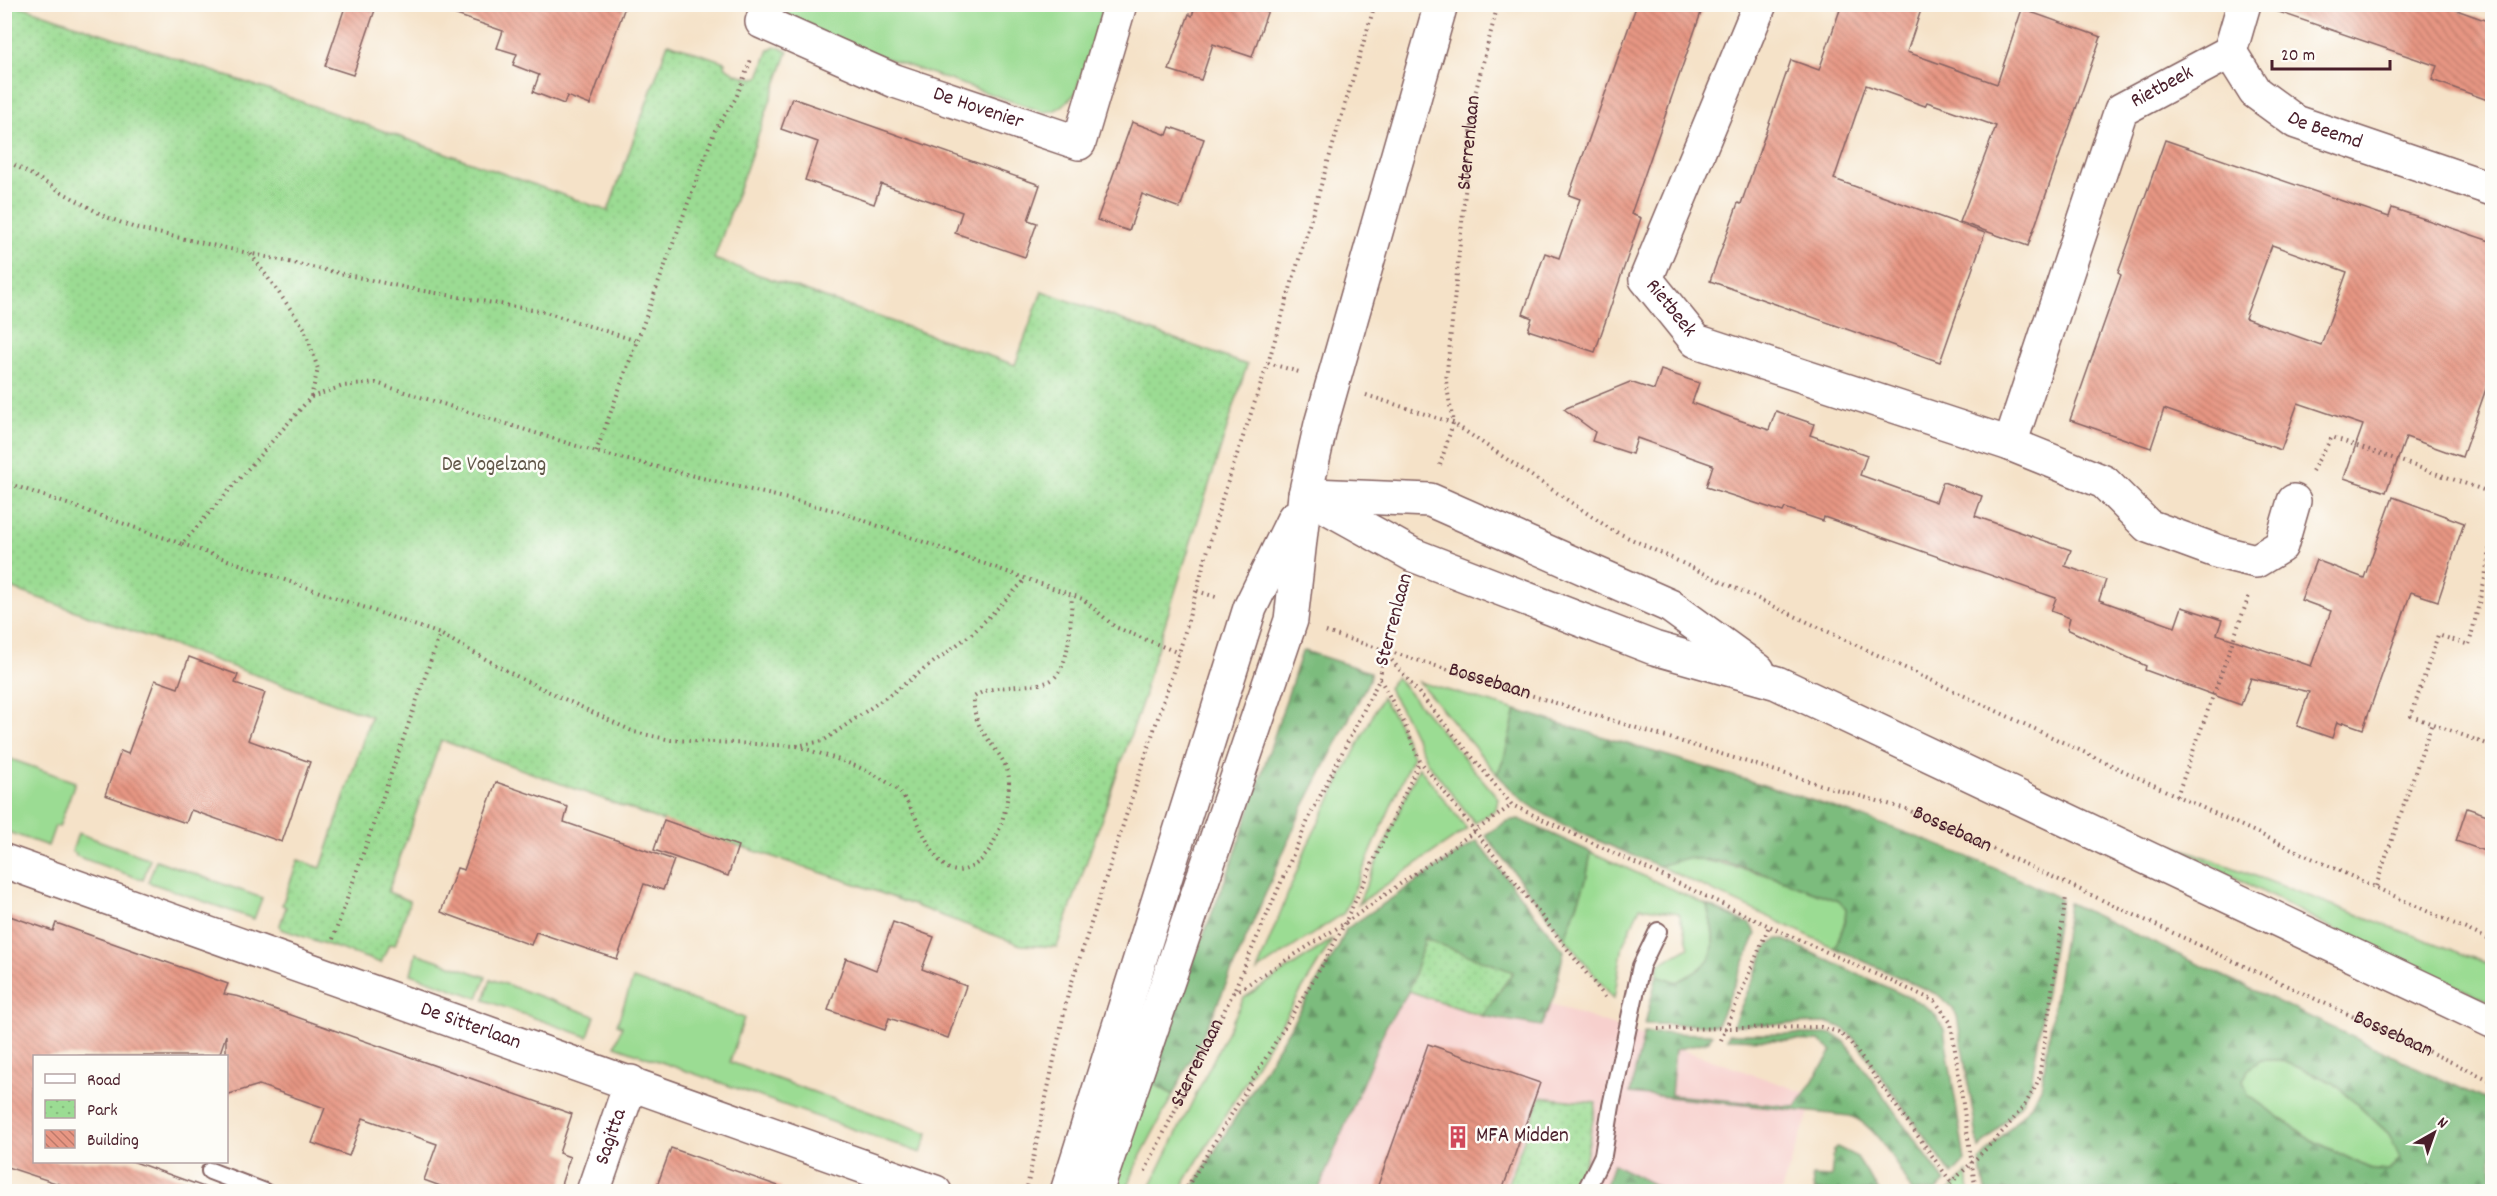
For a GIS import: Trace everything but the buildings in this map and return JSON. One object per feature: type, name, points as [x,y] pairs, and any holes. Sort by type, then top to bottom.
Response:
[{"type":"street","name":"De Hovenier","points":[[765,13],[895,81],[1079,143],[1120,4]]},
{"type":"street","points":[[1096,1191],[1291,620],[1305,495],[1321,424],[1441,4]]},
{"type":"street","name":"Rietbeek","points":[[1760,4],[1646,279],[1696,341],[2010,444],[2103,482],[2148,526],[2219,552],[2256,561],[2264,556]]},
{"type":"street","points":[[2230,52],[2244,4]]},
{"type":"street","name":"Rietbeek","points":[[2010,444],[2121,110],[2230,52]]},
{"type":"street","name":"De Beemd","points":[[2230,52],[2255,92],[2296,122],[2493,189]]},
{"type":"street","points":[[1305,495],[1430,500],[1670,606],[1777,683]]},
{"type":"street","points":[[1305,495],[1413,555],[1654,648],[1777,683],[2493,1020]]},
{"type":"street","points":[[1067,1191],[1250,608],[1305,495]]},
{"type":"street","points":[[2264,556],[2281,546],[2294,501]]},
{"type":"street","name":"De Sitterlaan","points":[[4,861],[935,1191]]},
{"type":"street","name":"Sagitta","points":[[593,1191],[631,1082]]},
{"type":"lane","points":[[1585,1191],[1603,1155],[1641,966],[1658,931]]},
{"type":"lane","points":[[210,1172],[265,1191]]},
{"type":"path","points":[[1026,1191],[1068,994],[1179,653],[1222,499],[1268,363],[1375,4]]},
{"type":"path","name":"Sterrenlaan","points":[[1430,500],[1453,423],[1446,381],[1475,94],[1498,4]]},
{"type":"path","points":[[596,452],[715,130],[736,98],[765,13]]},
{"type":"path","points":[[4,159],[104,216],[135,228],[407,288],[545,312],[637,341]]},
{"type":"path","points":[[182,544],[311,397],[318,369],[305,329],[250,253]]},
{"type":"path","points":[[311,397],[343,386],[376,383],[596,452],[837,511],[1083,599],[1115,627],[1179,653]]},
{"type":"path","points":[[1453,423],[1612,531],[2177,796],[2493,941]]},
{"type":"path","points":[[2294,501],[2332,437],[2493,493]]},
{"type":"path","points":[[4,482],[440,634],[520,678],[634,732],[671,740],[796,746],[823,741],[974,632],[1026,579]]},
{"type":"path","points":[[2493,531],[2485,578],[2469,645],[2438,635],[2411,716],[2493,746]]},
{"type":"path","name":"Sterrenlaan","points":[[1143,1175],[1233,993],[1309,818],[1380,678],[1384,650],[1413,555]]},
{"type":"path","points":[[2177,796],[2264,556]]},
{"type":"path","points":[[796,746],[852,765],[894,787],[905,797],[916,814],[933,855],[944,866],[956,871],[970,870],[985,857],[998,832],[1009,801],[1010,778],[1006,767],[978,723],[973,711],[974,697],[983,690],[1046,682],[1056,677],[1063,668],[1072,596]]},
{"type":"path","points":[[321,973],[440,634]]},
{"type":"path","points":[[1384,650],[1512,805],[1769,927],[1935,1001],[1951,1023],[1976,1191]]},
{"type":"path","name":"Bossebaan","points":[[1384,650],[1906,809],[2493,1081]]},
{"type":"path","points":[[1380,678],[1403,721],[1420,761],[1628,1026],[1670,1030],[1821,1027],[1844,1035],[1951,1182]]},
{"type":"path","points":[[2376,886],[2432,723]]},
{"type":"path","points":[[1184,1191],[1323,964],[1345,923],[1420,761]]},
{"type":"path","points":[[1233,993],[1345,923],[1512,805]]},
{"type":"path","points":[[1942,1191],[2017,1114],[2035,1089],[2039,1078],[2066,897]]},
{"type":"path","points":[[1720,1040],[1769,927]]},
{"type":"shaded area","points":[[1391,948],[1815,1096],[1781,1191],[1306,1192]]},
{"type":"green space","name":"De Vogelzang","points":[[5,5],[18,5],[274,92],[608,211],[668,43],[725,62],[725,66],[732,71],[755,78],[759,77],[769,49],[775,46],[788,51],[714,259],[1015,365],[1042,291],[1247,365],[1145,687],[1145,694],[1057,947],[1021,945],[859,885],[663,821],[441,740],[388,892],[410,901],[395,945],[389,944],[381,963],[281,929],[280,925],[286,907],[282,905],[298,860],[321,868],[371,716],[5,586]]},
{"type":"green space","points":[[785,5],[1105,5],[1075,94],[1061,107],[1043,112],[801,29],[788,18]]},
{"type":"green space","points":[[1305,651],[1370,672],[1370,678],[1300,814],[1214,1012],[1173,1095],[1147,1079],[1234,857],[1302,652]]},
{"type":"green space","points":[[1396,677],[1498,798],[1496,809],[1475,823],[1427,762],[1405,716],[1388,688]]},
{"type":"green space","points":[[1419,682],[1516,710],[1504,759],[1497,774]]},
{"type":"green space","points":[[1382,697],[1397,721],[1413,756],[1344,913],[1257,971],[1307,846]]},
{"type":"green space","points":[[1516,710],[1861,817],[1929,841],[2061,899],[2031,1084],[2021,1104],[1979,1149],[1957,1016],[1951,1006],[1938,995],[1835,948],[1845,922],[1846,908],[1838,901],[1760,872],[1724,862],[1687,858],[1659,866],[1556,821],[1523,800],[1497,774],[1504,759]]},
{"type":"green space","points":[[5,757],[75,782],[59,827],[55,826],[48,846],[5,831]]},
{"type":"green space","points":[[1419,767],[1467,829],[1358,904]]},
{"type":"green space","points":[[1519,819],[1591,852],[1586,880],[1565,938],[1485,835],[1507,821]]},
{"type":"green space","points":[[78,833],[150,859],[143,880],[76,856],[76,853],[72,852]]},
{"type":"green space","points":[[1477,841],[1564,951],[1554,996],[1541,1026],[1482,1016],[1513,972],[1425,939],[1409,991],[1386,1026],[1318,1191],[1190,1192],[1338,948],[1346,929]]},
{"type":"green space","points":[[2173,845],[2492,965],[2492,1003],[2338,931]]},
{"type":"green space","points":[[1591,852],[1707,905],[1712,925],[1713,949],[1701,968],[1677,982],[1657,975],[1659,964],[1689,947],[1679,913],[1640,907],[1623,945],[1614,999],[1565,938],[1586,880]]},
{"type":"green space","points":[[1687,858],[1764,875],[1838,901],[1846,908],[1845,922],[1835,948],[1659,866]]},
{"type":"green space","points":[[156,860],[262,898],[254,919],[148,882]]},
{"type":"green space","points":[[2069,903],[2492,1103],[2492,1191],[1985,1191],[1980,1160],[2031,1105],[2042,1083]],"holes":[[[2261,1060],[2281,1060],[2334,1083],[2389,1134],[2400,1158],[2389,1171],[2373,1170],[2312,1140],[2248,1095],[2243,1080],[2248,1069]]]},
{"type":"green space","points":[[1707,905],[1750,924],[1756,934],[1717,1025],[1645,1024],[1657,975],[1677,982],[1701,968],[1710,956],[1713,940]]},
{"type":"green space","points":[[1333,939],[1179,1191],[1148,1191],[1244,998]]},
{"type":"green space","points":[[1425,939],[1513,972],[1482,1016],[1409,991]]},
{"type":"green space","points":[[1777,939],[1784,940],[1921,1003],[1935,1014],[1944,1029],[1965,1161],[1952,1175],[1853,1037],[1841,1027],[1828,1023],[1733,1025],[1768,945]]},
{"type":"green space","points":[[416,953],[486,977],[478,998],[411,974]]},
{"type":"green space","points":[[491,979],[595,1016],[588,1037],[484,1000]]},
{"type":"green space","points":[[633,979],[744,1018],[730,1062],[928,1133],[921,1153],[615,1046],[622,1026],[617,1024]]},
{"type":"green space","points":[[1644,1033],[1712,1034],[1709,1041],[1675,1050],[1671,1095],[1796,1107],[1832,1051],[1819,1041],[1727,1039],[1729,1034],[1833,1034],[1844,1041],[1945,1182],[1935,1191],[1912,1191],[1878,1137],[1860,1121],[1850,1116],[1630,1093]]},
{"type":"green space","points":[[2261,1060],[2281,1060],[2334,1083],[2389,1134],[2400,1158],[2389,1171],[2373,1170],[2312,1140],[2248,1095],[2243,1080],[2248,1069]]},
{"type":"green space","points":[[1147,1079],[1173,1095],[1138,1161],[1126,1191],[1108,1192]]},
{"type":"green space","points":[[1540,1097],[1596,1103],[1585,1163],[1570,1191],[1505,1191]]},
{"type":"green space","points":[[1837,1147],[1857,1157],[1879,1191],[1814,1191],[1812,1176],[1831,1177],[1834,1149]]},
{"type":"green space","points":[[1613,1164],[1666,1191],[1604,1191]]},
{"type":"green space","points":[[1967,1173],[1969,1191],[1949,1191]]},
{"type":"place","name":"MFA Midden","points":[[1458,1137]]}]
